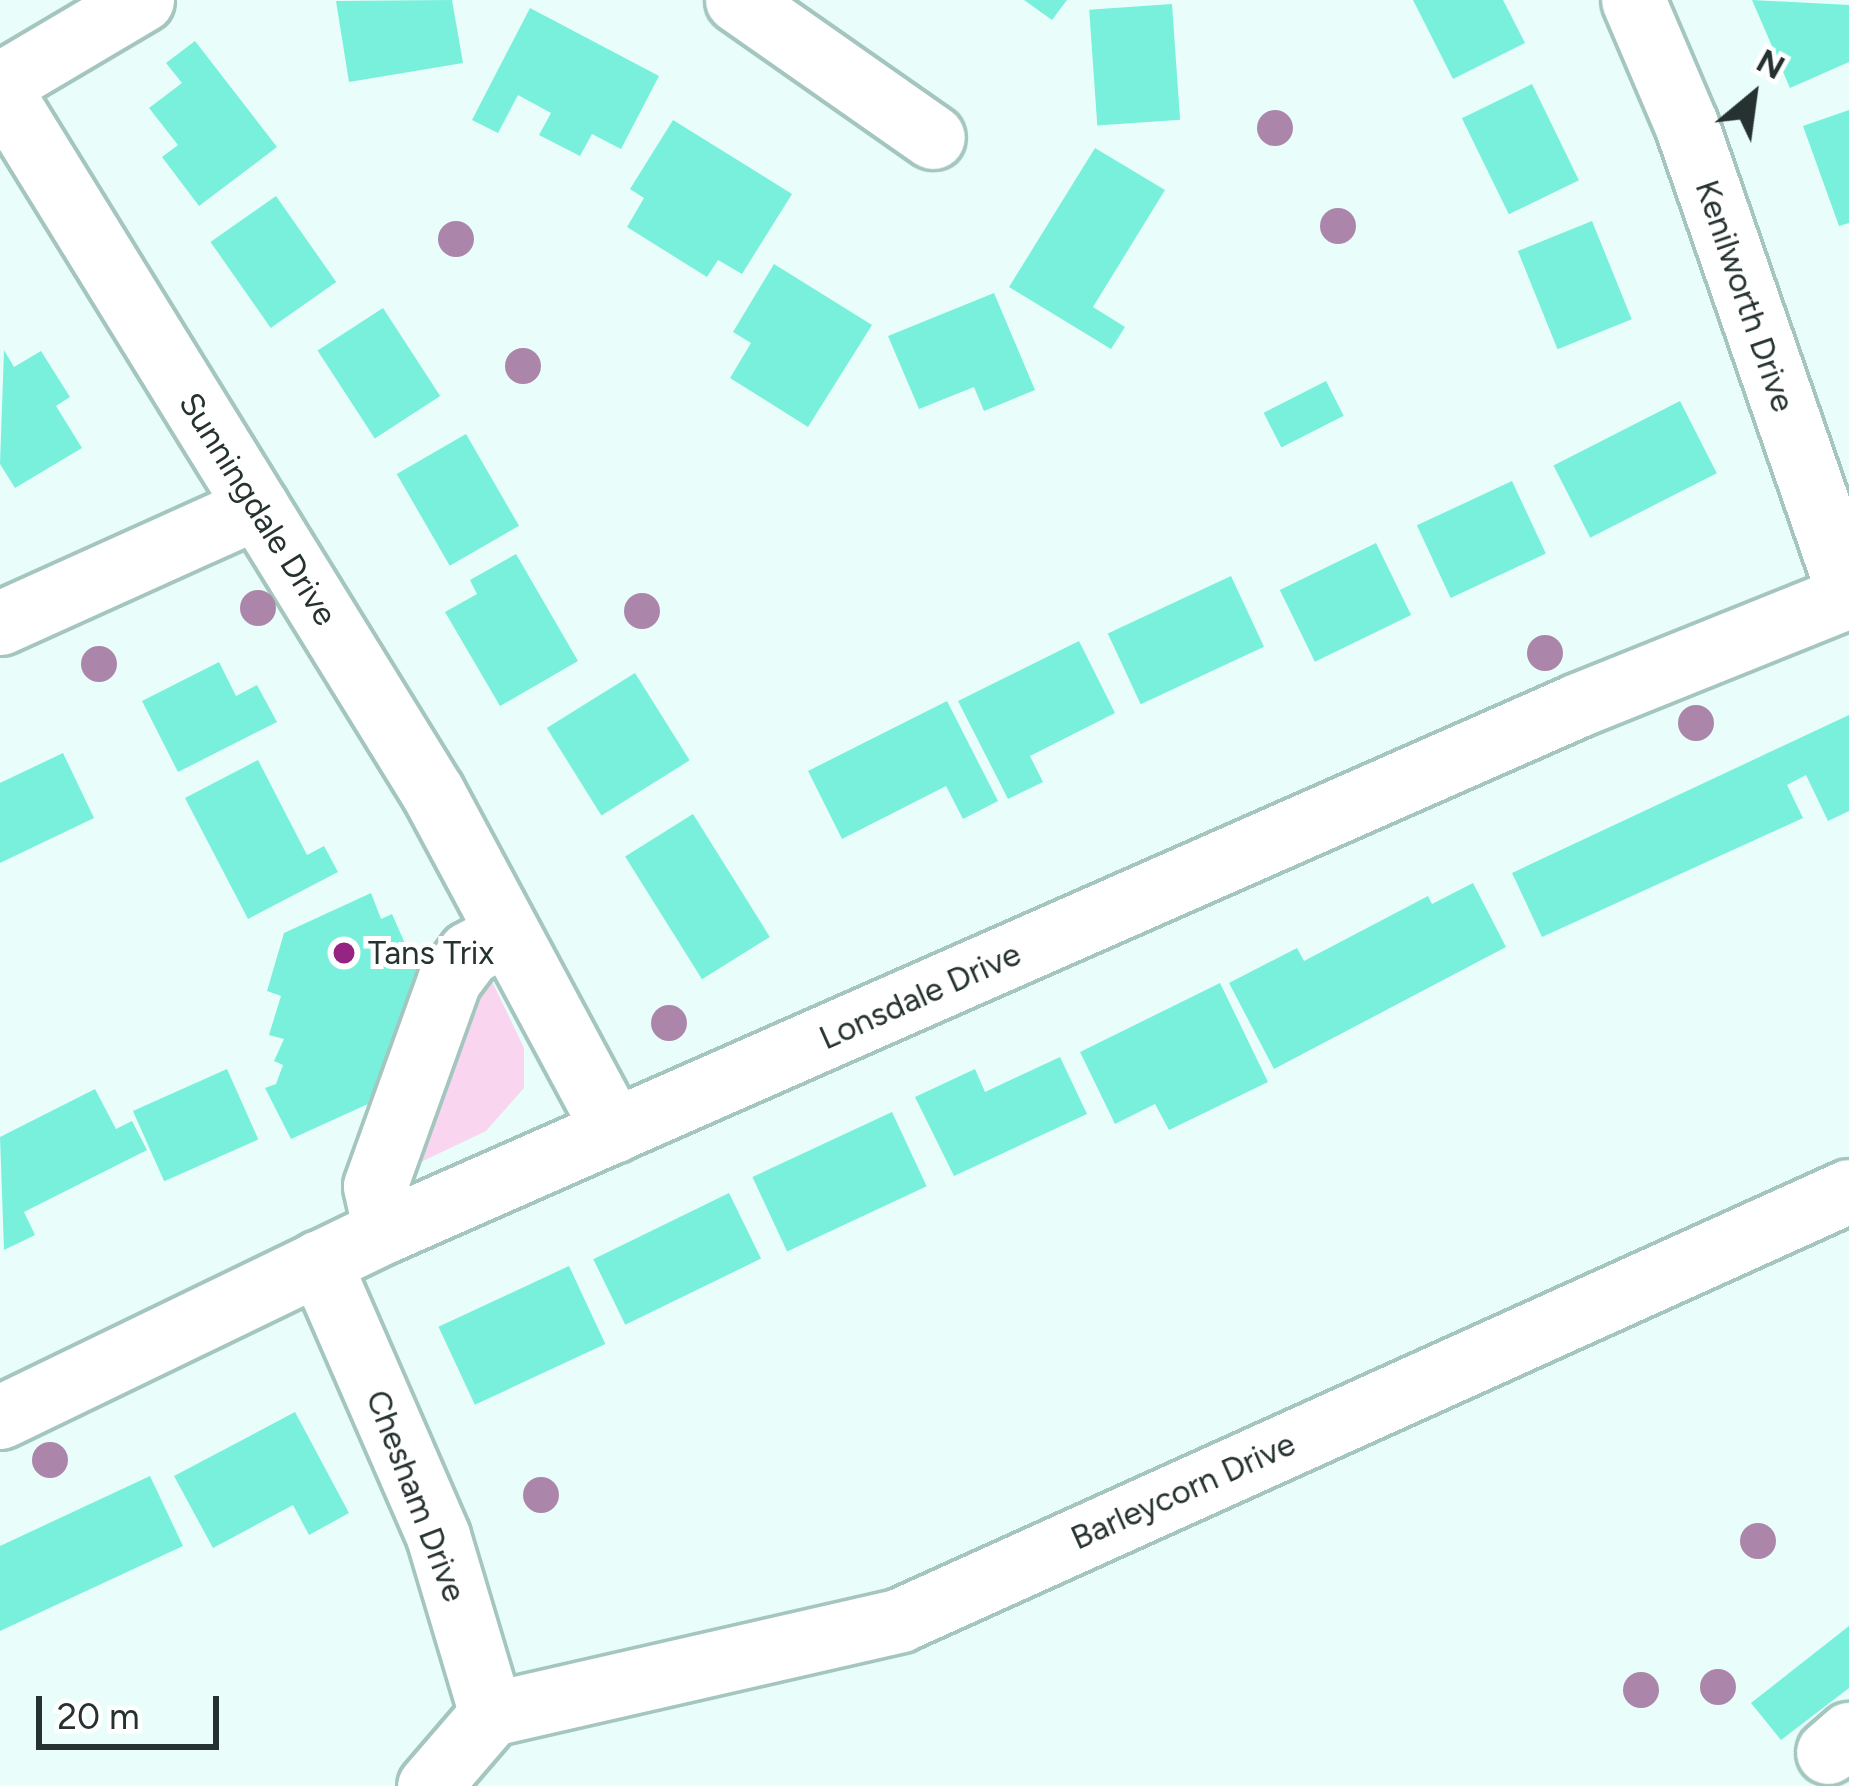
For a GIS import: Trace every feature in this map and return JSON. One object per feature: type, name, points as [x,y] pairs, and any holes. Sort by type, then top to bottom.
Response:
[{"type":"street","points":[[0,87],[142,0]]},
{"type":"street","points":[[736,0],[934,137]]},
{"type":"street","name":"Kenilworth Drive","points":[[1634,0],[1686,124],[1849,596]]},
{"type":"street","name":"Sunningdale Drive","points":[[0,87],[434,793],[505,934],[614,1131]]},
{"type":"street","points":[[0,623],[256,507]]},
{"type":"street","name":"Lonsdale Drive","points":[[0,1417],[386,1231],[1578,705],[1849,596]]},
{"type":"street","points":[[386,1231],[375,1186],[449,980],[469,953],[505,934]]},
{"type":"street","name":"Barleycorn Drive","points":[[491,1714],[900,1620],[1849,1191]]},
{"type":"street","name":"Chesham Drive","points":[[319,1262],[439,1536],[491,1714]]},
{"type":"street","points":[[429,1786],[491,1714]]},
{"type":"shaded area","points":[[490,977],[524,1048],[524,1088],[486,1131],[402,1171],[449,1030]]},
{"type":"building","points":[[452,0],[463,63],[349,82],[336,1]]},
{"type":"building","points":[[1024,0],[1067,0],[1052,20]]},
{"type":"building","points":[[1413,0],[1503,0],[1525,43],[1453,79]]},
{"type":"building","points":[[1752,0],[1849,5],[1849,62],[1790,88]]},
{"type":"building","points":[[1172,4],[1180,120],[1097,126],[1089,10]]},
{"type":"building","points":[[530,8],[659,76],[621,149],[592,134],[580,156],[539,135],[551,113],[518,95],[498,133],[472,120]]},
{"type":"building","points":[[195,41],[277,147],[199,206],[162,157],[178,145],[149,108],[182,83],[166,63]]},
{"type":"building","points":[[1532,84],[1579,180],[1509,214],[1462,118]]},
{"type":"building","points":[[1849,110],[1849,223],[1839,226],[1803,126]]},
{"type":"building","points":[[673,120],[792,194],[742,274],[718,260],[707,277],[627,227],[644,198],[630,189]]},
{"type":"building","points":[[1095,148],[1165,190],[1093,307],[1125,327],[1111,349],[1009,287]]},
{"type":"building","points":[[276,196],[336,282],[271,328],[210,242]]},
{"type":"building","points":[[1592,221],[1632,319],[1558,349],[1518,251]]},
{"type":"building","points":[[774,264],[872,325],[808,427],[730,378],[751,343],[733,332]]},
{"type":"building","points":[[994,293],[1035,390],[984,411],[974,387],[919,409],[888,336]]},
{"type":"building","points":[[383,308],[440,396],[375,439],[318,350]]},
{"type":"building","points":[[4,350],[14,367],[41,351],[70,397],[56,406],[82,448],[15,488],[0,464]]},
{"type":"building","points":[[1326,381],[1344,416],[1281,448],[1264,413]]},
{"type":"building","points":[[1680,401],[1717,473],[1590,538],[1553,465]]},
{"type":"building","points":[[466,434],[519,526],[450,566],[397,474]]},
{"type":"building","points":[[1512,481],[1546,554],[1451,598],[1417,525]]},
{"type":"building","points":[[1376,543],[1411,615],[1315,662],[1280,590]]},
{"type":"building","points":[[516,554],[578,661],[500,706],[445,612],[477,594],[470,580]]},
{"type":"building","points":[[1231,576],[1264,647],[1141,704],[1108,633]]},
{"type":"building","points":[[1079,641],[1115,713],[1030,756],[1043,782],[1008,799],[958,701]]},
{"type":"building","points":[[219,662],[236,696],[257,685],[277,722],[178,772],[142,701]]},
{"type":"building","points":[[635,673],[690,760],[601,815],[547,728]]},
{"type":"building","points":[[947,701],[998,801],[963,819],[946,786],[842,839],[808,771]]},
{"type":"building","points":[[1849,715],[1849,811],[1828,821],[1806,775],[1787,785],[1803,818],[1542,937],[1512,873]]},
{"type":"building","points":[[63,753],[94,818],[0,863],[0,783]]},
{"type":"building","points":[[258,760],[307,855],[324,846],[338,872],[248,919],[185,798]]},
{"type":"building","points":[[693,814],[770,937],[702,979],[625,856]]},
{"type":"building","points":[[1473,883],[1506,947],[1274,1069],[1229,983],[1297,948],[1304,961],[1428,896],[1432,904]]},
{"type":"building","points":[[371,893],[381,919],[392,914],[418,973],[368,1104],[291,1139],[265,1088],[276,1084],[283,1065],[274,1061],[284,1039],[269,1035],[281,996],[267,991],[284,933]]},
{"type":"building","points":[[1220,983],[1268,1082],[1169,1130],[1155,1104],[1115,1124],[1080,1052]]},
{"type":"building","points":[[1060,1057],[1087,1114],[954,1176],[915,1097],[975,1069],[985,1092]]},
{"type":"building","points":[[227,1069],[258,1139],[164,1181],[133,1111]]},
{"type":"building","points":[[95,1089],[116,1129],[132,1121],[147,1150],[24,1212],[35,1235],[4,1250],[0,1137]]},
{"type":"building","points":[[892,1112],[927,1186],[787,1251],[752,1177]]},
{"type":"building","points":[[729,1193],[761,1259],[625,1325],[593,1259]]},
{"type":"building","points":[[569,1266],[605,1344],[475,1405],[438,1327]]},
{"type":"building","points":[[295,1412],[349,1513],[309,1535],[293,1505],[213,1548],[174,1476]]},
{"type":"building","points":[[150,1476],[183,1546],[0,1631],[0,1546]]},
{"type":"building","points":[[1849,1626],[1849,1688],[1781,1740],[1751,1703]]},
{"type":"place","name":"Tans Trix","points":[[344,953]]}]
